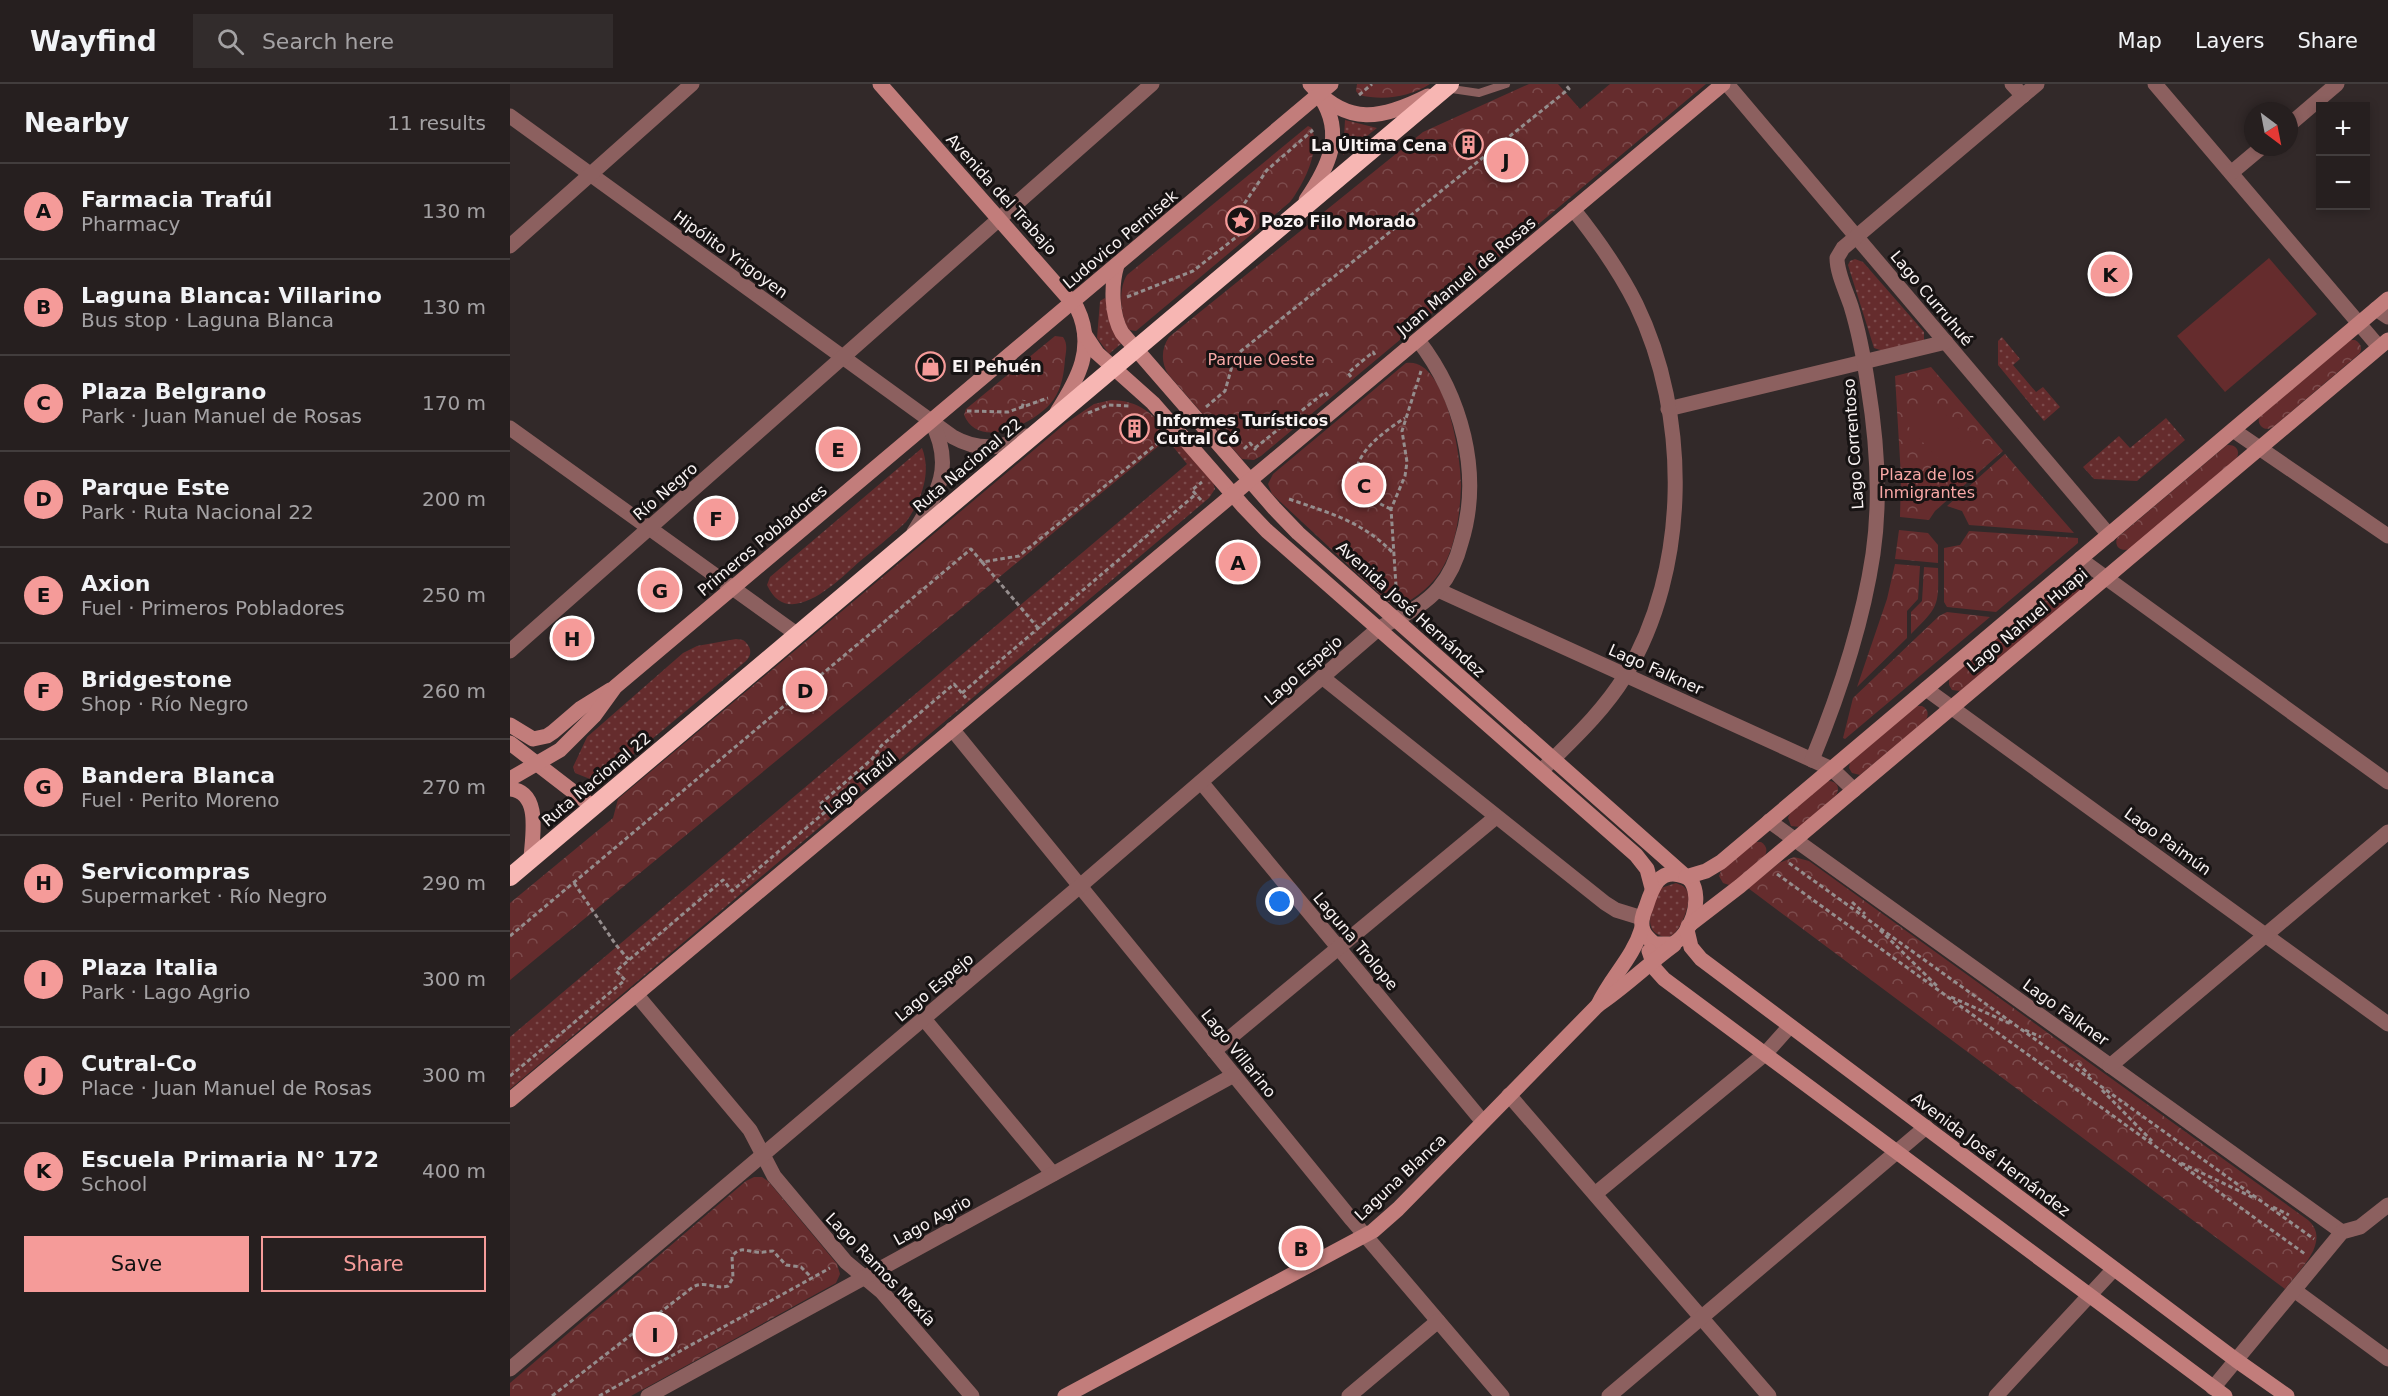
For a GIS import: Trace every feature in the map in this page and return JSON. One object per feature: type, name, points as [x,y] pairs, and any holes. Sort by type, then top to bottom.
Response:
[{"type":"highway","name":"Ruta Nacional 22","points":[[510,877],[1447,86]]},
{"type":"street","points":[[510,246],[692,84]]},
{"type":"street","name":"Avenida del Trabajo","points":[[880,84],[1074,302],[1080,314],[1085,335],[1084,359],[1079,374],[1048,422]]},
{"type":"street","name":"Río Negro","points":[[510,651],[1152,84]]},
{"type":"street","name":"Juan Manuel de Rosas","points":[[1232,495],[1725,84]]},
{"type":"street","name":"Lago Curruhué","points":[[1725,84],[2109,535]]},
{"type":"street","points":[[2012,84],[2023,96]]},
{"type":"street","points":[[1857,237],[2037,84]]},
{"type":"street","points":[[2155,84],[2359,323],[2384,343]]},
{"type":"street","points":[[2298,117],[2337,84]]},
{"type":"street","points":[[1320,87],[1329,103],[1345,111],[1377,115],[1402,109],[1447,86]]},
{"type":"street","points":[[1298,212],[1321,178],[1331,154],[1332,123],[1320,87]]},
{"type":"street","name":"Ludovico Pernisek","points":[[931,421],[1074,302],[1320,87]]},
{"type":"street","name":"Hipólito Yrigoyen","points":[[510,116],[931,421],[967,444],[987,448],[1008,445],[1048,422]]},
{"type":"street","points":[[2231,173],[2251,156]]},
{"type":"street","points":[[1541,771],[1598,712],[1625,675],[1644,640],[1669,553],[1674,508],[1675,469],[1668,409],[1653,347],[1636,304],[1614,264],[1573,209]]},
{"type":"street","name":"Lago Correntoso","points":[[1812,760],[1850,648],[1873,553],[1877,481],[1872,420],[1864,362],[1851,306],[1837,261],[1840,251],[1857,237]]},
{"type":"street","points":[[1117,265],[1113,285],[1117,320],[1122,333],[1136,348]]},
{"type":"street","name":"Lago Nahuel Huapi","points":[[1685,876],[1716,866],[2359,323],[2384,308]]},
{"type":"street","name":"Avenida del Trabajo","points":[[1085,335],[1097,353],[1112,368]]},
{"type":"street","points":[[1418,340],[1436,366],[1450,393],[1460,422],[1468,466],[1469,498],[1464,535],[1452,569],[1438,590]]},
{"type":"street","points":[[1668,409],[1946,342]]},
{"type":"street","name":"Lago Nahuel Huapi","points":[[1685,932],[2384,343]]},
{"type":"street","name":"Avenida José Hernández","points":[[1136,348],[1250,481],[1298,532],[1695,886],[1697,896],[1685,932],[1697,955],[2114,1269],[2287,1396]]},
{"type":"street","points":[[1112,368],[1153,404],[1232,495],[1267,531],[1641,860],[1647,869],[1652,888]]},
{"type":"street","points":[[910,539],[933,501],[942,478],[942,448],[931,421]]},
{"type":"street","name":"Primeros Pobladores","points":[[510,779],[555,754],[588,724],[615,687],[931,421]]},
{"type":"street","points":[[510,428],[798,635]]},
{"type":"street","points":[[2233,430],[2388,536]]},
{"type":"street","name":"Lago Trafúl","points":[[510,1100],[1232,495]]},
{"type":"street","points":[[2080,559],[2388,782]]},
{"type":"street","name":"Lago Espejo","points":[[510,1369],[924,1019],[1378,629],[1422,604],[1438,590]]},
{"type":"street","name":"Lago Falkner","points":[[1438,590],[1832,768],[1854,790]]},
{"type":"street","points":[[1322,677],[1605,903],[1642,926],[1649,940],[1659,945],[1669,945],[1685,932]]},
{"type":"street","points":[[510,725],[533,739],[547,736],[587,704],[615,687]]},
{"type":"street","name":"Lago Paimún","points":[[1926,689],[2388,1023]]},
{"type":"street","name":"Lago Villarino","points":[[952,729],[1365,1235],[1502,1396]]},
{"type":"street","points":[[510,742],[593,807]]},
{"type":"street","name":"Laguna Trolope","points":[[1201,782],[1483,1122]]},
{"type":"street","points":[[510,789],[524,794],[531,806],[531,859]]},
{"type":"street","points":[[1214,1050],[1496,817]]},
{"type":"street","name":"Lago Falkner","points":[[1769,822],[2342,1232]]},
{"type":"street","points":[[2110,1066],[2388,832]]},
{"type":"street","points":[[1685,876],[1674,873],[1659,878],[1652,888],[1642,926],[1655,969],[1664,979],[2219,1392],[2236,1360],[2342,1232],[2360,1227],[2388,1205]]},
{"type":"street","name":"Laguna Blanca","points":[[1598,1005],[1609,984],[1632,954],[1642,926]]},
{"type":"street","name":"Laguna Blanca","points":[[1065,1396],[1365,1235],[1398,1209],[1598,1005],[1619,991],[1685,932]]},
{"type":"street","name":"Lago Ramos Mexía","points":[[636,994],[746,1124],[774,1176],[841,1257],[886,1296],[972,1396]]},
{"type":"street","points":[[924,1019],[1053,1174]]},
{"type":"street","points":[[1595,1194],[1765,1054],[1790,1026]]},
{"type":"street","name":"Lago Agrio","points":[[648,1396],[1234,1075]]},
{"type":"street","points":[[1509,1095],[1769,1396]]},
{"type":"street","points":[[1609,1396],[1926,1127]]},
{"type":"street","points":[[1996,1396],[2114,1269]]},
{"type":"street","points":[[2294,1290],[2388,1359]]},
{"type":"street","points":[[1349,1396],[1438,1320]]},
{"type":"lane","points":[[1447,86],[1479,93],[1506,84]]},
{"type":"path","points":[[1359,95],[1372,84]]},
{"type":"path","points":[[1202,410],[1223,394],[1234,359],[1241,351],[1569,89],[1565,84]]},
{"type":"path","points":[[1122,299],[1193,271],[1239,235],[1227,221],[1242,207],[1267,170],[1313,130]]},
{"type":"path","points":[[1398,603],[1391,509],[1407,469],[1402,438],[1420,368],[1427,375]]},
{"type":"path","points":[[965,411],[1001,413],[1022,408],[1049,397]]},
{"type":"path","points":[[1022,408],[1024,400]]},
{"type":"path","points":[[1083,413],[1114,405],[1136,408]]},
{"type":"path","points":[[1391,509],[1379,503],[1362,487],[1357,467],[1362,452],[1369,444],[1406,417]]},
{"type":"path","points":[[982,562],[1018,556],[1169,435]]},
{"type":"path","points":[[1239,453],[1250,443],[1261,456]]},
{"type":"path","points":[[1203,503],[1192,490],[1205,478]]},
{"type":"path","points":[[961,693],[1196,494]]},
{"type":"path","points":[[1289,504],[1281,496],[1358,525],[1375,536],[1394,555]]},
{"type":"path","points":[[510,936],[971,549],[1038,628]]},
{"type":"path","points":[[1392,602],[1403,602]]},
{"type":"path","points":[[510,1076],[624,980],[616,971],[723,880],[732,891],[825,812],[819,805],[872,759],[880,746],[954,684],[969,702]]},
{"type":"path","points":[[1797,860],[1782,865],[1774,872],[2307,1255]]},
{"type":"path","points":[[1788,862],[2264,1203],[2312,1243]]},
{"type":"path","points":[[574,883],[616,945],[629,960]]},
{"type":"path","points":[[1848,898],[1945,995],[2050,1041]]},
{"type":"path","points":[[2075,1060],[2157,1147]]},
{"type":"path","points":[[2174,1159],[2293,1218]]},
{"type":"path","points":[[2300,1262],[2307,1255],[2312,1243],[2312,1230]]},
{"type":"path","points":[[552,1396],[693,1287],[704,1283],[718,1287],[728,1286],[733,1278],[732,1256],[737,1251],[744,1249],[758,1252],[772,1251],[786,1264],[801,1267],[812,1278]]},
{"type":"path","points":[[599,1396],[834,1266]]},
{"type":"green space","points":[[1357,84],[1430,84],[1405,95],[1378,98],[1359,95],[1356,91]]},
{"type":"green space","name":"Parque Oeste","points":[[1529,84],[1558,84],[1580,109],[1610,84],[1706,84],[1261,456],[1254,460],[1242,459],[1168,374],[1163,356],[1164,346],[1169,337],[1423,132]]},
{"type":"green space","points":[[1345,120],[1377,128],[1343,155]]},
{"type":"green space","points":[[1308,126],[1312,128],[1314,137],[1312,157],[1305,177],[1290,202],[1136,331],[1129,330],[1121,302],[1122,288],[1127,275]]},
{"type":"green space","points":[[2269,258],[2317,314],[2225,392],[2177,336]]},
{"type":"green space","points":[[1855,259],[1863,262],[1924,332],[1924,340],[1883,351],[1874,348],[1848,265]]},
{"type":"green space","points":[[1105,298],[1122,343],[1109,354],[1097,338],[1100,301]]},
{"type":"green space","points":[[1055,336],[1063,337],[1066,342],[1064,369],[1059,390],[1046,408],[1023,424],[1009,430],[982,431],[972,426],[964,415],[966,409]]},
{"type":"green space","points":[[2002,337],[2020,359],[2013,365],[2036,392],[2043,387],[2060,407],[2044,421],[1998,365],[1998,341]]},
{"type":"green space","points":[[2350,340],[2355,340],[2360,344],[2359,354],[2273,427],[2267,429],[2260,425],[2259,417]]},
{"type":"green space","points":[[1406,363],[1420,365],[1432,375],[1441,392],[1455,434],[1461,487],[1456,529],[1443,567],[1424,590],[1399,606],[1387,601],[1272,494],[1268,484],[1273,474]]},
{"type":"green space","name":"Plaza de los Inmigrantes","points":[[1931,367],[2003,451],[1935,511],[1929,520],[1900,517],[1901,477],[1895,376]]},
{"type":"green space","points":[[1111,400],[1130,403],[1145,410],[1172,435],[510,980],[510,903],[613,818],[618,799],[1066,423],[1094,404]]},
{"type":"green space","points":[[1934,402],[1982,454],[1956,478],[1908,426]]},
{"type":"green space","points":[[2166,418],[2185,440],[2137,481],[2094,479],[2083,467],[2119,436],[2130,448]]},
{"type":"green space","points":[[1172,435],[1213,482],[1215,489],[1209,498],[510,1089],[510,1037],[1187,464],[1167,439]]},
{"type":"green space","points":[[2227,445],[2237,449],[2236,459],[2130,549],[2119,548],[2116,544],[2117,538]]},
{"type":"green space","points":[[922,448],[925,457],[925,477],[920,496],[906,522],[827,590],[800,603],[787,604],[776,598],[767,585],[770,577]]},
{"type":"green space","name":"Plaza de los Inmigrantes","points":[[2005,454],[2074,533],[1969,525],[1962,511],[1947,506]]},
{"type":"green space","name":"Plaza de los Inmigrantes","points":[[1899,530],[1928,533],[1938,545],[1938,563],[1895,559]]},
{"type":"green space","name":"Plaza de los Inmigrantes","points":[[1969,531],[2078,538],[2078,543],[1996,612],[1947,607],[1944,602],[1944,548],[1960,545]]},
{"type":"green space","points":[[1895,564],[1920,566],[1918,599],[1907,611],[1907,638],[1857,687],[1887,599]]},
{"type":"green space","points":[[1924,567],[1938,568],[1937,599],[1932,612],[1911,634],[1911,612],[1922,601]]},
{"type":"green space","points":[[2074,574],[2082,575],[2085,586],[1960,691],[1952,690],[1949,679]]},
{"type":"green space","points":[[1947,612],[1990,617],[1845,739],[1843,738],[1853,698],[1939,616]]},
{"type":"green space","points":[[736,639],[743,640],[749,647],[750,656],[746,661],[604,779],[595,781],[575,773],[573,767],[587,737],[683,653],[697,646]]},
{"type":"green space","points":[[1916,706],[1922,706],[1927,710],[1926,720],[1860,775],[1852,773],[1849,768],[1850,762]]},
{"type":"green space","points":[[1827,781],[1837,785],[1836,795],[1800,827],[1791,826],[1788,818],[1790,813]]},
{"type":"green space","points":[[1755,842],[1761,842],[1766,847],[1764,857],[1734,882],[1729,885],[1723,883],[1719,876],[1721,871]]},
{"type":"green space","points":[[1794,857],[1809,861],[2308,1220],[2314,1228],[2315,1246],[2305,1264],[2285,1289],[1748,888],[1779,863]]},
{"type":"green space","points":[[1676,883],[1687,891],[1687,908],[1676,932],[1670,936],[1662,936],[1651,926],[1651,913],[1661,888]]},
{"type":"green space","points":[[754,1177],[762,1177],[768,1181],[837,1264],[840,1274],[836,1283],[631,1396],[510,1396],[510,1383],[746,1181]]},
{"type":"place","name":"La Última Cena","points":[[1468,145]]},
{"type":"place","name":"Cutral-Co","points":[[1506,160]]},
{"type":"place","name":"Pozo Filo Morado","points":[[1240,221]]},
{"type":"place","name":"Escuela Primaria N° 172","points":[[2110,274]]},
{"type":"place","name":"El Pehuén","points":[[931,366]]},
{"type":"place","name":"Informes Turísticos Cutral Có","points":[[1135,429]]},
{"type":"place","name":"Axion","points":[[838,449]]},
{"type":"place","name":"Plaza Belgrano","points":[[1364,485]]},
{"type":"place","name":"Bridgestone","points":[[716,518]]},
{"type":"place","name":"Farmacia Trafúl","points":[[1238,562]]},
{"type":"place","name":"Bandera Blanca","points":[[660,590]]},
{"type":"place","name":"Servicompras","points":[[572,638]]},
{"type":"place","name":"Parque Este","points":[[805,690]]},
{"type":"place","name":"Laguna Blanca: Villarino","points":[[1301,1248]]},
{"type":"place","name":"Plaza Italia","points":[[655,1334]]}]
